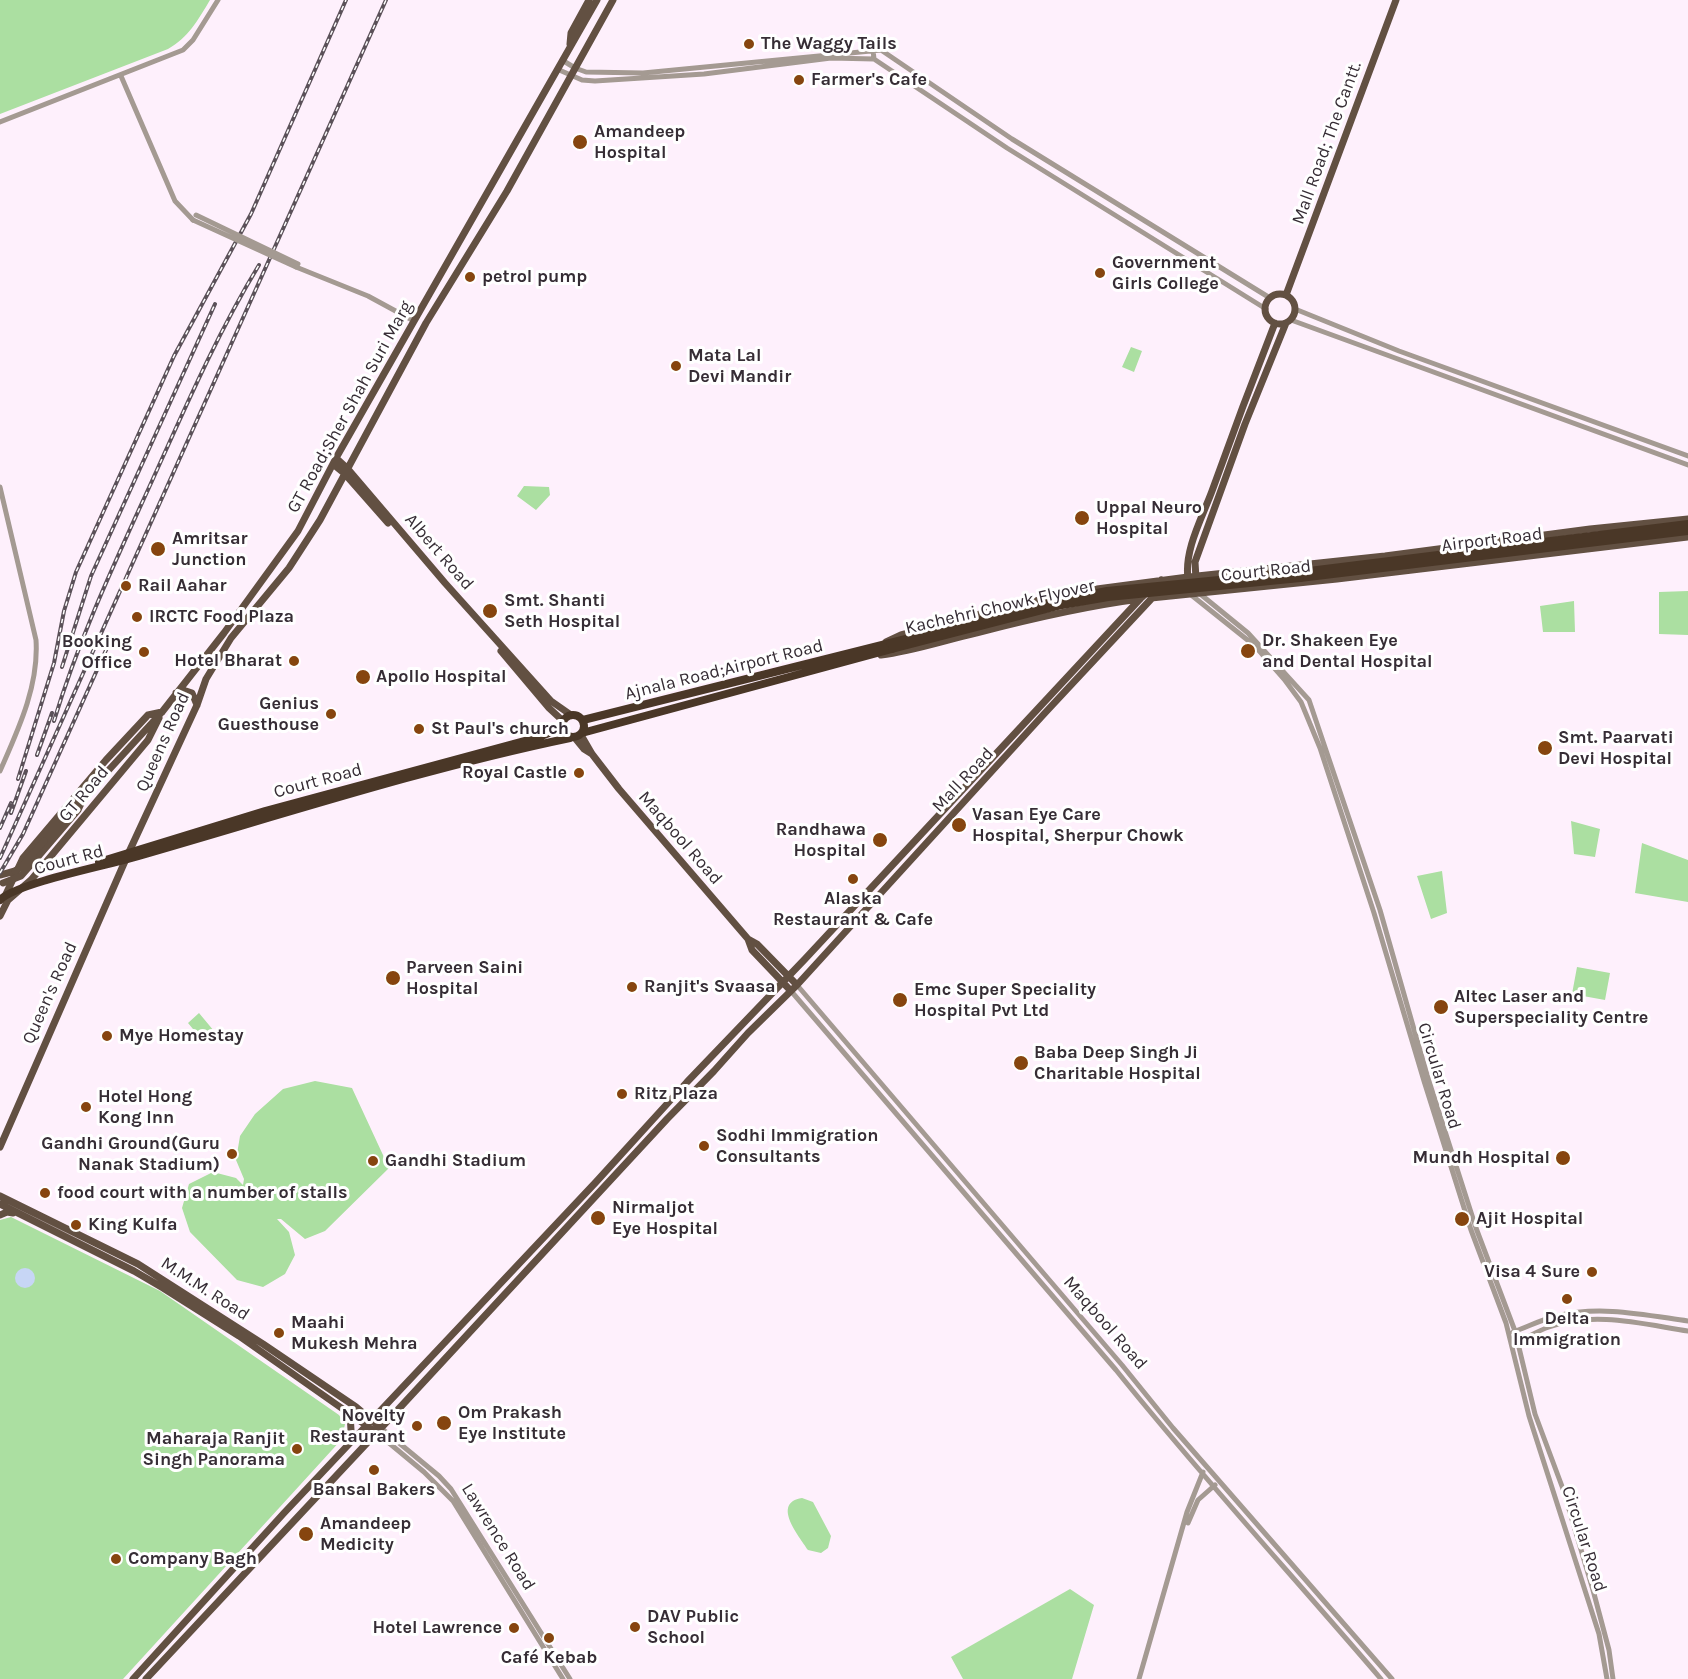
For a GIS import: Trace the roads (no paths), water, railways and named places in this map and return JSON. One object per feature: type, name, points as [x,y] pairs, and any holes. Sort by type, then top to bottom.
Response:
[{"type":"highway","name":"Airport Road","points":[[1300,575],[1688,524]]},
{"type":"highway","name":"Airport Road","points":[[1300,575],[1688,531]]},
{"type":"highway","name":"Kachehri Chowk Flyover","points":[[852,658],[1061,600],[1107,591],[1300,575]]},
{"type":"highway","name":"Kachehri Chowk Flyover","points":[[872,648],[891,646]]},
{"type":"highway","name":"Ajnala Road;Airport Road","points":[[582,720],[872,648]]},
{"type":"highway","points":[[577,736],[584,729],[582,720],[571,715],[562,725],[566,736],[577,736],[852,658]]},
{"type":"highway","name":"Court Road","points":[[128,856],[265,811],[528,740],[562,725]]},
{"type":"highway","name":"Court Road","points":[[128,856],[400,781],[577,736]]},
{"type":"highway","name":"Court Rd","points":[[4,896],[128,856]]},
{"type":"main road","points":[[570,46],[571,33],[589,0]]},
{"type":"main road","name":"GT Road;Sher Shah Suri Marg","points":[[84,797],[162,712],[202,662],[298,531],[335,461],[597,0]]},
{"type":"main road","name":"GT Road;Sher Shah Suri Marg","points":[[231,639],[289,568],[320,520],[426,323],[507,191],[613,0]]},
{"type":"main road","name":"Mall Road; The Cantt.","points":[[1286,295],[1396,0]]},
{"type":"main road","points":[[1190,594],[1198,552],[1245,424],[1295,309],[1291,298],[1286,295],[1280,294],[1270,298],[1266,309],[1270,320],[1275,323],[1288,321]]},
{"type":"main road","points":[[1200,593],[1188,562],[1236,421],[1275,323]]},
{"type":"main road","name":"Albert Road","points":[[335,461],[551,700],[571,715]]},
{"type":"main road","name":"Albert Road","points":[[346,471],[444,588],[492,639],[562,725]]},
{"type":"main road","name":"Court Road","points":[[872,648],[912,632],[1062,594],[1161,580],[1385,556],[1590,529],[1688,519]]},
{"type":"main road","name":"Court Road","points":[[852,658],[898,653],[977,632],[1092,606],[1153,597],[1337,579],[1688,537]]},
{"type":"main road","name":"Mall Road","points":[[133,1679],[687,1082],[789,976],[1140,599],[1161,580]]},
{"type":"main road","name":"Mall Road","points":[[146,1679],[667,1119],[797,985],[1153,597]]},
{"type":"main road","name":"Queens Road","points":[[128,856],[197,705],[206,679],[231,639]]},
{"type":"main road","points":[[202,662],[212,668]]},
{"type":"main road","points":[[176,693],[186,691],[192,693],[197,705]]},
{"type":"main road","points":[[4,896],[23,858],[63,810],[148,715],[162,712]]},
{"type":"main road","name":"GT Road","points":[[0,916],[8,900],[31,880],[148,740],[162,712]]},
{"type":"main road","name":"Maqbool Road","points":[[577,736],[641,816],[747,939],[752,950],[791,991]]},
{"type":"main road","points":[[0,874],[15,871],[22,866],[76,802],[84,797]]},
{"type":"main road","points":[[0,883],[21,876],[78,810],[84,797]]},
{"type":"main road","name":"Queen's Road","points":[[1,1142],[128,856]]},
{"type":"main road","name":"Maqbool Road","points":[[747,939],[757,944],[797,985]]},
{"type":"main road","name":"M.M.M. Road","points":[[0,1196],[138,1264],[263,1344],[379,1431]]},
{"type":"main road","name":"M.M.M. Road","points":[[0,1204],[134,1271],[163,1288],[239,1336],[351,1414],[370,1423]]},
{"type":"main road","points":[[0,1215],[7,1212],[15,1213]]},
{"type":"main road","points":[[346,1448],[351,1430],[351,1414]]},
{"type":"street","points":[[0,122],[183,50],[218,0]]},
{"type":"street","points":[[873,50],[874,59]]},
{"type":"street","points":[[562,60],[575,68],[596,74],[643,73],[881,50],[1012,139],[1270,298]]},
{"type":"street","points":[[886,66],[893,57]]},
{"type":"street","points":[[557,69],[571,76],[595,81],[704,74],[831,58],[874,59],[1007,148],[1266,309]]},
{"type":"street","points":[[121,76],[175,201],[193,217],[368,296],[414,321]]},
{"type":"street","points":[[1295,309],[1399,351],[1688,456]]},
{"type":"street","points":[[1288,321],[1688,465]]},
{"type":"street","points":[[0,487],[36,640],[37,653],[36,670],[30,692],[0,771]]},
{"type":"street","name":"Circular Road","points":[[1200,593],[1248,633],[1309,700],[1380,910],[1427,1075],[1512,1333],[1529,1416],[1599,1634],[1606,1679]]},
{"type":"street","name":"Circular Road","points":[[1190,594],[1255,646],[1301,702],[1339,801],[1471,1230],[1512,1333]]},
{"type":"street","name":"Maqbool Road","points":[[797,985],[1122,1365],[1205,1470],[1214,1486],[1381,1679]]},
{"type":"street","name":"Maqbool Road","points":[[791,991],[1116,1370],[1167,1433],[1220,1482],[1392,1679]]},
{"type":"street","points":[[1512,1333],[1556,1316],[1588,1311],[1628,1312],[1688,1321]]},
{"type":"street","points":[[1514,1343],[1549,1327],[1573,1321],[1602,1318],[1688,1330]]},
{"type":"street","name":"Circular Road","points":[[1514,1343],[1534,1414],[1563,1489],[1593,1590],[1609,1650],[1613,1679]]},
{"type":"street","name":"Lawrence Road","points":[[379,1431],[453,1501],[563,1679]]},
{"type":"street","name":"Lawrence Road","points":[[379,1431],[439,1476],[451,1489],[570,1679]]},
{"type":"street","points":[[1139,1679],[1187,1512],[1205,1470]]},
{"type":"street","points":[[1179,1544],[1196,1503],[1220,1482]]},
{"type":"water","points":[[21,1268],[29,1268],[35,1274],[35,1282],[29,1288],[21,1288],[15,1282],[15,1274]]},
{"type":"railway","points":[[18,779],[54,663],[64,611],[76,572],[174,356],[251,214],[346,0]]},
{"type":"railway","points":[[0,858],[386,0]]},
{"type":"railway","points":[[54,721],[87,629],[125,540],[202,372],[259,265]]},
{"type":"railway","points":[[62,667],[91,576],[215,304]]},
{"type":"railway","points":[[0,873],[23,834],[111,639]]},
{"type":"railway","points":[[37,755],[52,713]]},
{"type":"railway","points":[[11,813],[26,771]]},
{"type":"railway","points":[[0,828],[11,803]]},
{"type":"place","name":"The Waggy Tails","points":[[749,44]]},
{"type":"place","name":"Farmer's Cafe","points":[[799,80]]},
{"type":"place","name":"Amandeep Hospital","points":[[580,142]]},
{"type":"place","name":"Government Girls College","points":[[1100,273]]},
{"type":"place","name":"petrol pump","points":[[470,277]]},
{"type":"place","name":"Mata Lal Devi Mandir","points":[[676,366]]},
{"type":"place","name":"Uppal Neuro Hospital","points":[[1082,518]]},
{"type":"place","name":"Amritsar Junction","points":[[158,549]]},
{"type":"place","name":"Rail Aahar","points":[[126,586]]},
{"type":"place","name":"Smt. Shanti Seth Hospital","points":[[490,611]]},
{"type":"place","name":"IRCTC Food Plaza","points":[[137,617]]},
{"type":"place","name":"Dr. Shakeen Eye and Dental Hospital","points":[[1248,651]]},
{"type":"place","name":"Booking Office","points":[[144,652]]},
{"type":"place","name":"Hotel Bharat","points":[[294,661]]},
{"type":"place","name":"Apollo Hospital","points":[[363,677]]},
{"type":"place","name":"Genius Guesthouse","points":[[331,714]]},
{"type":"place","name":"St Paul's church","points":[[419,729]]},
{"type":"place","name":"Smt. Paarvati Devi Hospital","points":[[1545,748]]},
{"type":"place","name":"Royal Castle","points":[[579,773]]},
{"type":"place","name":"Vasan Eye Care Hospital, Sherpur Chowk","points":[[959,825]]},
{"type":"place","name":"Randhawa Hospital","points":[[880,840]]},
{"type":"place","name":"Alaska Restaurant & Cafe","points":[[853,879]]},
{"type":"place","name":"Parveen Saini Hospital","points":[[393,978]]},
{"type":"place","name":"Ranjit's Svaasa","points":[[632,987]]},
{"type":"place","name":"Emc Super Speciality Hospital Pvt Ltd","points":[[900,1000]]},
{"type":"place","name":"Altec Laser and Superspeciality Centre","points":[[1441,1007]]},
{"type":"place","name":"Mye Homestay","points":[[107,1036]]},
{"type":"place","name":"Baba Deep Singh Ji Charitable Hospital","points":[[1021,1063]]},
{"type":"place","name":"Ritz Plaza","points":[[622,1094]]},
{"type":"place","name":"Hotel Hong Kong Inn","points":[[86,1107]]},
{"type":"place","name":"Sodhi Immigration Consultants","points":[[704,1146]]},
{"type":"place","name":"Gandhi Ground(Guru Nanak Stadium)","points":[[232,1154]]},
{"type":"place","name":"Mundh Hospital","points":[[1563,1158]]},
{"type":"place","name":"Gandhi Stadium","points":[[373,1161]]},
{"type":"place","name":"food court with a number of stalls","points":[[45,1193]]},
{"type":"place","name":"Nirmaljot Eye Hospital","points":[[598,1218]]},
{"type":"place","name":"Ajit Hospital","points":[[1462,1219]]},
{"type":"place","name":"King Kulfa","points":[[76,1225]]},
{"type":"place","name":"Visa 4 Sure","points":[[1592,1272]]},
{"type":"place","name":"Delta Immigration","points":[[1567,1299]]},
{"type":"place","name":"Maahi Mukesh Mehra","points":[[279,1333]]},
{"type":"place","name":"Om Prakash Eye Institute","points":[[444,1423]]},
{"type":"place","name":"Novelty Restaurant","points":[[417,1426]]},
{"type":"place","name":"Maharaja Ranjit Singh Panorama","points":[[297,1449]]},
{"type":"place","name":"Bansal Bakers","points":[[374,1470]]},
{"type":"place","name":"Amandeep Medicity","points":[[306,1534]]},
{"type":"place","name":"Company Bagh","points":[[116,1559]]},
{"type":"place","name":"DAV Public School","points":[[635,1627]]},
{"type":"place","name":"Hotel Lawrence","points":[[514,1628]]},
{"type":"place","name":"Café Kebab","points":[[549,1638]]}]
